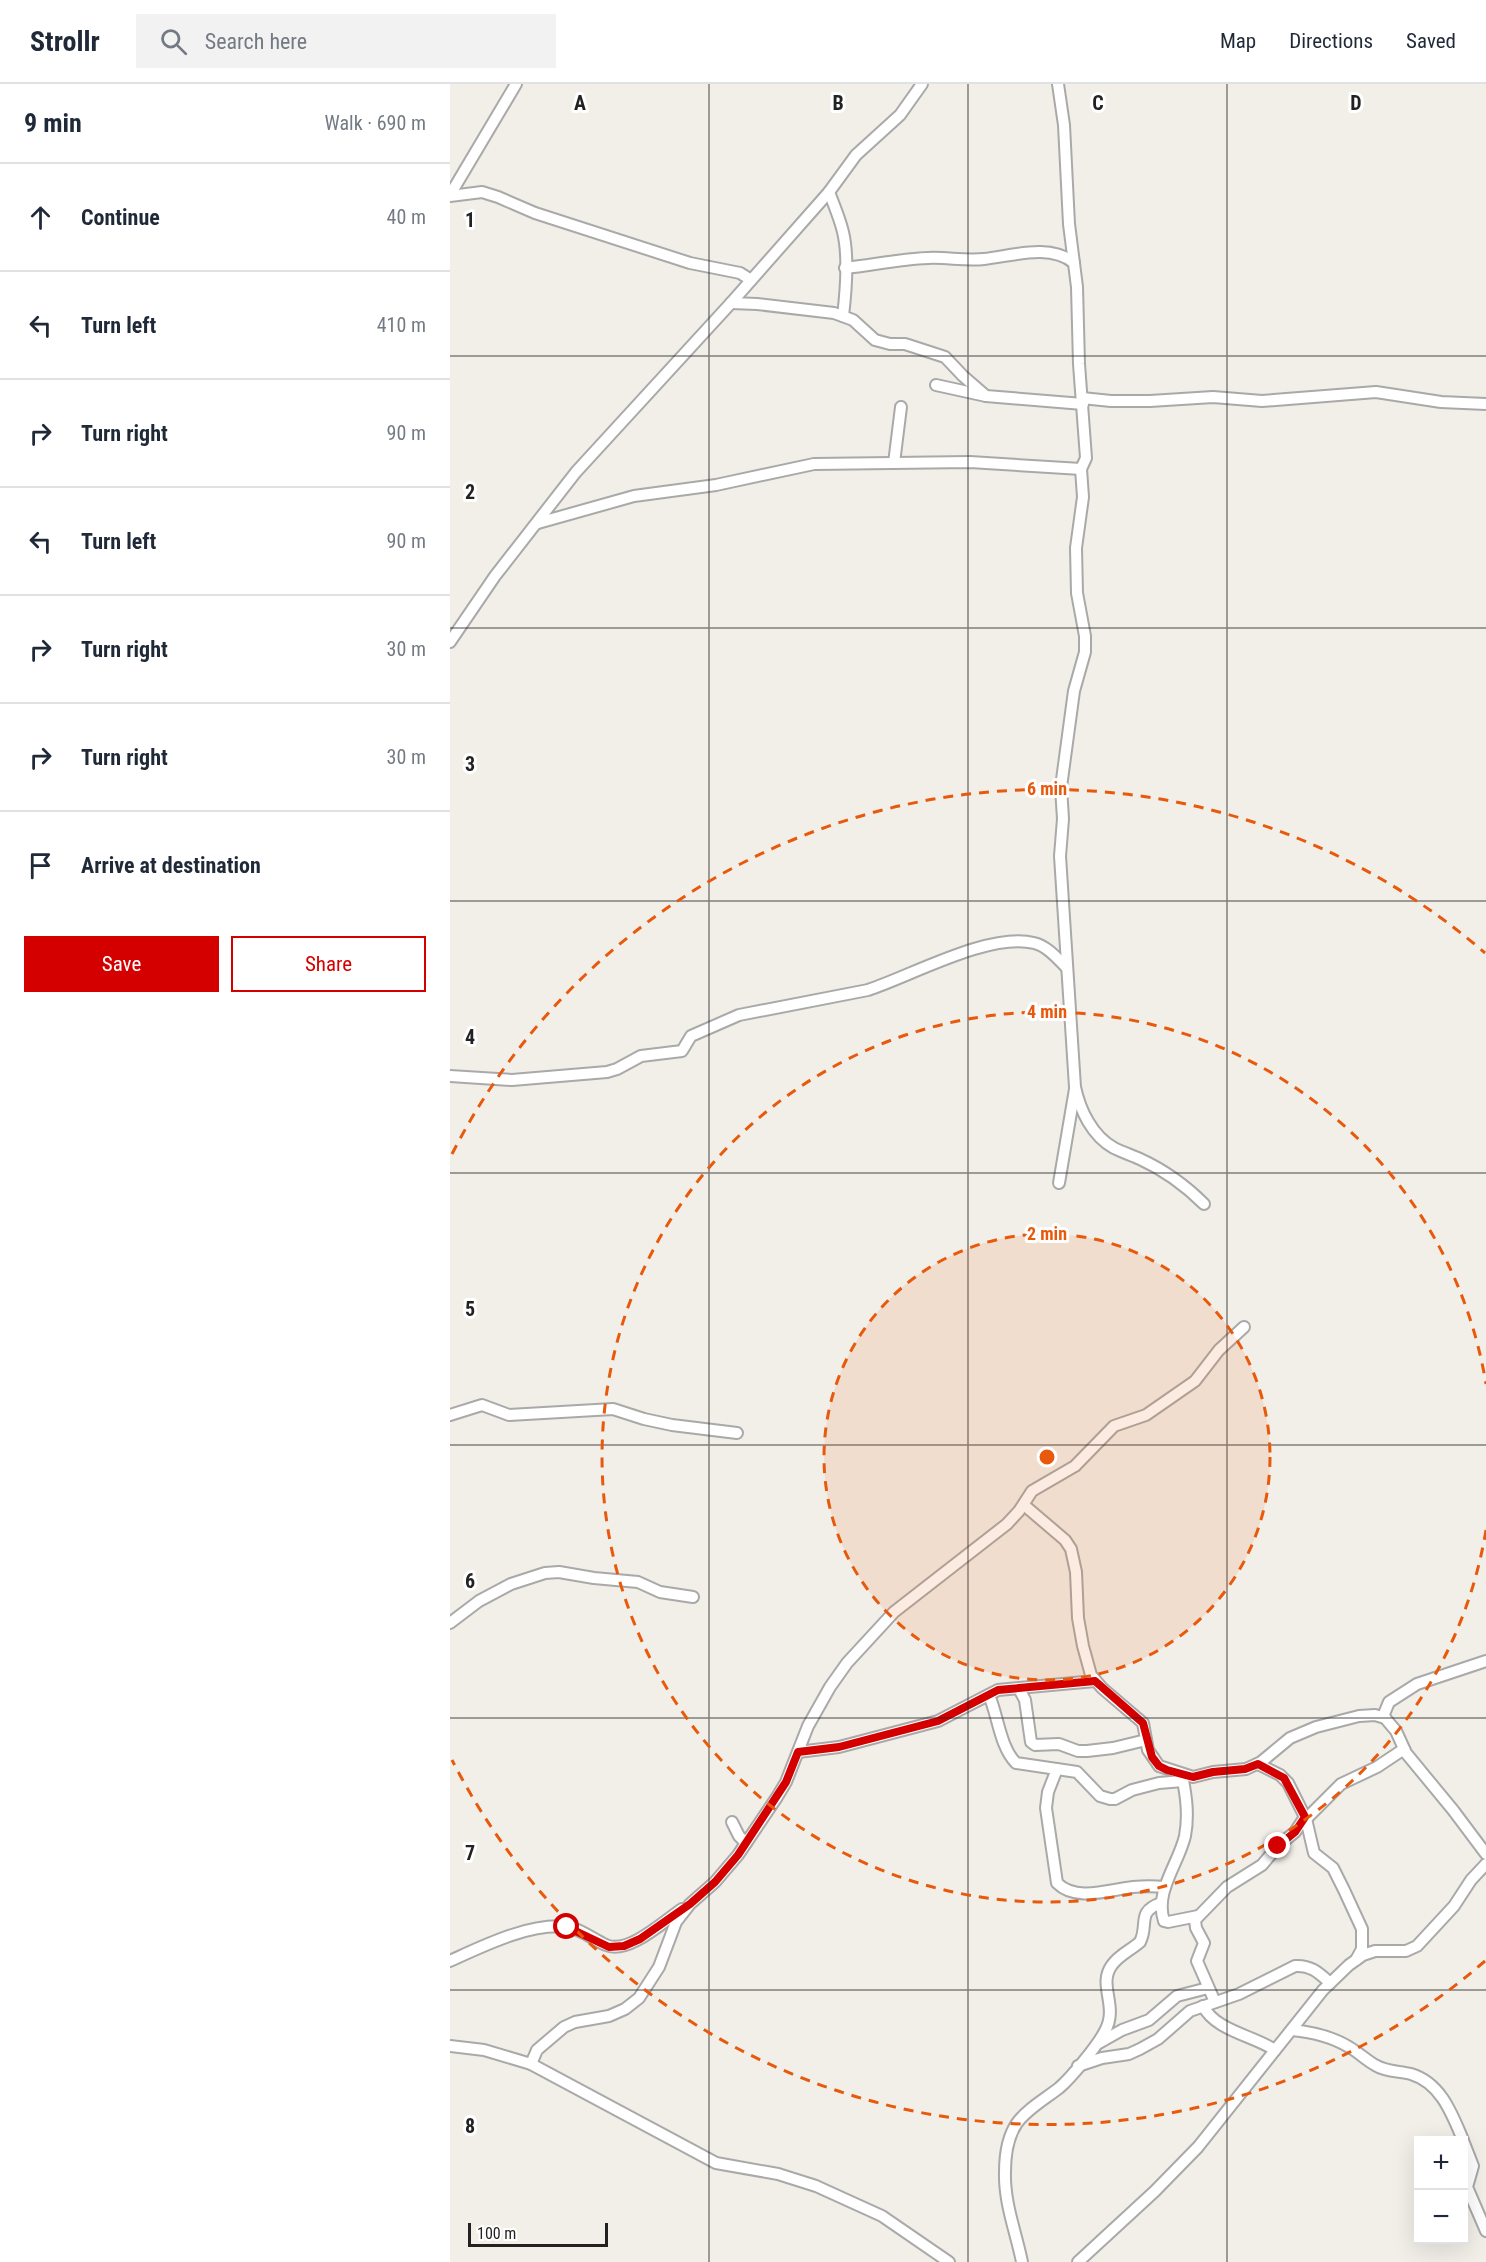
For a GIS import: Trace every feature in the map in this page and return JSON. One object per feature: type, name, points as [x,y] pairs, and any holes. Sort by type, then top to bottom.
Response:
[{"type":"street","points":[[450,195],[516,84]]},
{"type":"street","points":[[450,642],[495,576],[576,472],[731,303],[829,192],[856,155],[894,121],[922,84]]},
{"type":"street","points":[[1058,84],[1064,125],[1069,224],[1077,287],[1086,458],[1081,469],[1083,497],[1076,548],[1077,593],[1085,636],[1085,652],[1074,692],[1061,787],[1063,819],[1060,856],[1075,1087],[1084,1116],[1104,1140],[1112,1147],[1139,1158],[1184,1184],[1204,1204]]},
{"type":"street","points":[[450,195],[482,192],[498,196],[535,213],[690,263],[740,273],[751,280]]},
{"type":"street","points":[[829,192],[843,231],[845,268],[843,316]]},
{"type":"street","points":[[845,268],[930,258],[983,259],[1048,253],[1066,256],[1074,264]]},
{"type":"street","points":[[731,303],[803,309],[843,316],[853,320],[875,340],[890,344],[905,344],[945,357],[986,396]]},
{"type":"street","points":[[936,385],[986,396],[1082,401],[1213,397],[1262,401],[1376,392],[1441,402],[1486,404]]},
{"type":"street","points":[[894,463],[901,407]]},
{"type":"street","points":[[538,523],[634,496],[717,485],[799,466],[970,462],[1081,469]]},
{"type":"street","points":[[450,1076],[512,1080],[614,1071],[641,1056],[682,1051],[691,1036],[739,1015],[868,990],[888,984],[913,971],[993,944],[1022,941],[1035,943],[1046,947],[1066,967]]},
{"type":"street","points":[[1059,1183],[1075,1087]]},
{"type":"street","points":[[450,1961],[495,1940],[543,1929],[567,1927],[609,1947],[624,1946],[640,1939],[690,1904],[715,1882],[746,1843],[786,1782],[803,1737],[830,1687],[869,1638],[909,1599],[1007,1524],[1032,1491],[1075,1466],[1114,1426],[1146,1415],[1195,1381],[1219,1350],[1244,1327]]},
{"type":"street","points":[[450,1415],[482,1405],[509,1415],[613,1408],[644,1419],[672,1425],[736,1433]]},
{"type":"street","points":[[1023,1505],[1065,1540],[1071,1549],[1076,1572],[1078,1618],[1083,1646],[1095,1681],[1143,1723],[1152,1757],[1159,1766],[1183,1778]]},
{"type":"street","points":[[450,1623],[479,1601],[512,1584],[545,1573],[559,1572],[638,1582],[660,1592],[693,1597]]},
{"type":"street","points":[[1385,1718],[1384,1714],[1389,1702],[1417,1684],[1486,1661]]},
{"type":"street","points":[[798,1752],[839,1747],[938,1721],[998,1690],[1095,1681]]},
{"type":"street","points":[[1018,1689],[1024,1700],[1030,1738],[1035,1745],[1059,1744],[1078,1751],[1087,1751],[1113,1748],[1146,1740]]},
{"type":"street","points":[[989,1695],[1012,1759],[1022,1765],[1079,1773],[1100,1796],[1110,1799],[1151,1785],[1213,1772],[1245,1769],[1258,1764],[1290,1738],[1344,1718],[1375,1715],[1385,1718],[1396,1731],[1404,1749],[1485,1860],[1454,1906],[1417,1946],[1406,1951],[1370,1952],[1356,1960],[1330,1983],[1297,2020],[1292,2030],[1198,2147],[1078,2262]]},
{"type":"street","points":[[1215,2002],[1197,1961],[1204,1943],[1195,1924],[1198,1916],[1234,1882],[1262,1865],[1278,1846],[1295,1832],[1305,1818],[1341,1784],[1377,1767],[1404,1749]]},
{"type":"street","points":[[1258,1764],[1284,1778],[1305,1818],[1314,1853],[1333,1868],[1361,1925],[1363,1943],[1356,1960]]},
{"type":"street","points":[[1057,1769],[1048,1792],[1046,1808],[1057,1883],[1065,1890],[1078,1894],[1134,1887],[1166,1887]]},
{"type":"street","points":[[1183,1778],[1187,1813],[1185,1837],[1161,1903],[1163,1919],[1166,1922],[1198,1916]]},
{"type":"street","points":[[732,1822],[738,1836],[746,1843]]},
{"type":"street","points":[[1022,2262],[1008,2209],[1006,2191],[1005,2173],[1010,2139],[1016,2125],[1024,2115],[1065,2083],[1103,2035],[1111,2016],[1106,1984],[1111,1966],[1140,1942],[1145,1914],[1154,1905],[1161,1903]]},
{"type":"street","points":[[531,2064],[537,2050],[564,2028],[575,2022],[609,2016],[625,2009],[639,1998],[659,1967],[676,1922],[690,1904]]},
{"type":"street","points":[[1078,2066],[1102,2058],[1129,2054],[1149,2045],[1181,2018],[1203,2006],[1239,1994],[1295,1966],[1303,1965],[1312,1968],[1330,1983]]},
{"type":"street","points":[[1094,2046],[1122,2030],[1149,2020],[1177,1996],[1208,1988]]},
{"type":"street","points":[[1203,2006],[1207,2015],[1223,2026],[1260,2041],[1275,2050]]},
{"type":"street","points":[[1292,2030],[1315,2033],[1334,2039],[1381,2068],[1414,2075],[1423,2080],[1448,2105],[1461,2136]]},
{"type":"street","points":[[450,2046],[484,2050],[531,2064],[716,2163],[778,2174],[816,2186],[882,2216],[949,2262]]},
{"type":"street","points":[[1468,2154],[1473,2166],[1468,2184]]},
{"type":"street","points":[[1468,2189],[1486,2231]]},
{"type":"route","points":[[567,1927],[609,1947],[624,1946],[640,1939],[690,1904],[715,1882],[738,1855],[786,1782],[798,1752],[839,1747],[938,1721],[998,1690],[1095,1681],[1143,1723],[1148,1750],[1159,1766],[1193,1777],[1213,1772],[1245,1769],[1258,1764],[1284,1778],[1305,1817],[1300,1827],[1278,1846]]}]
